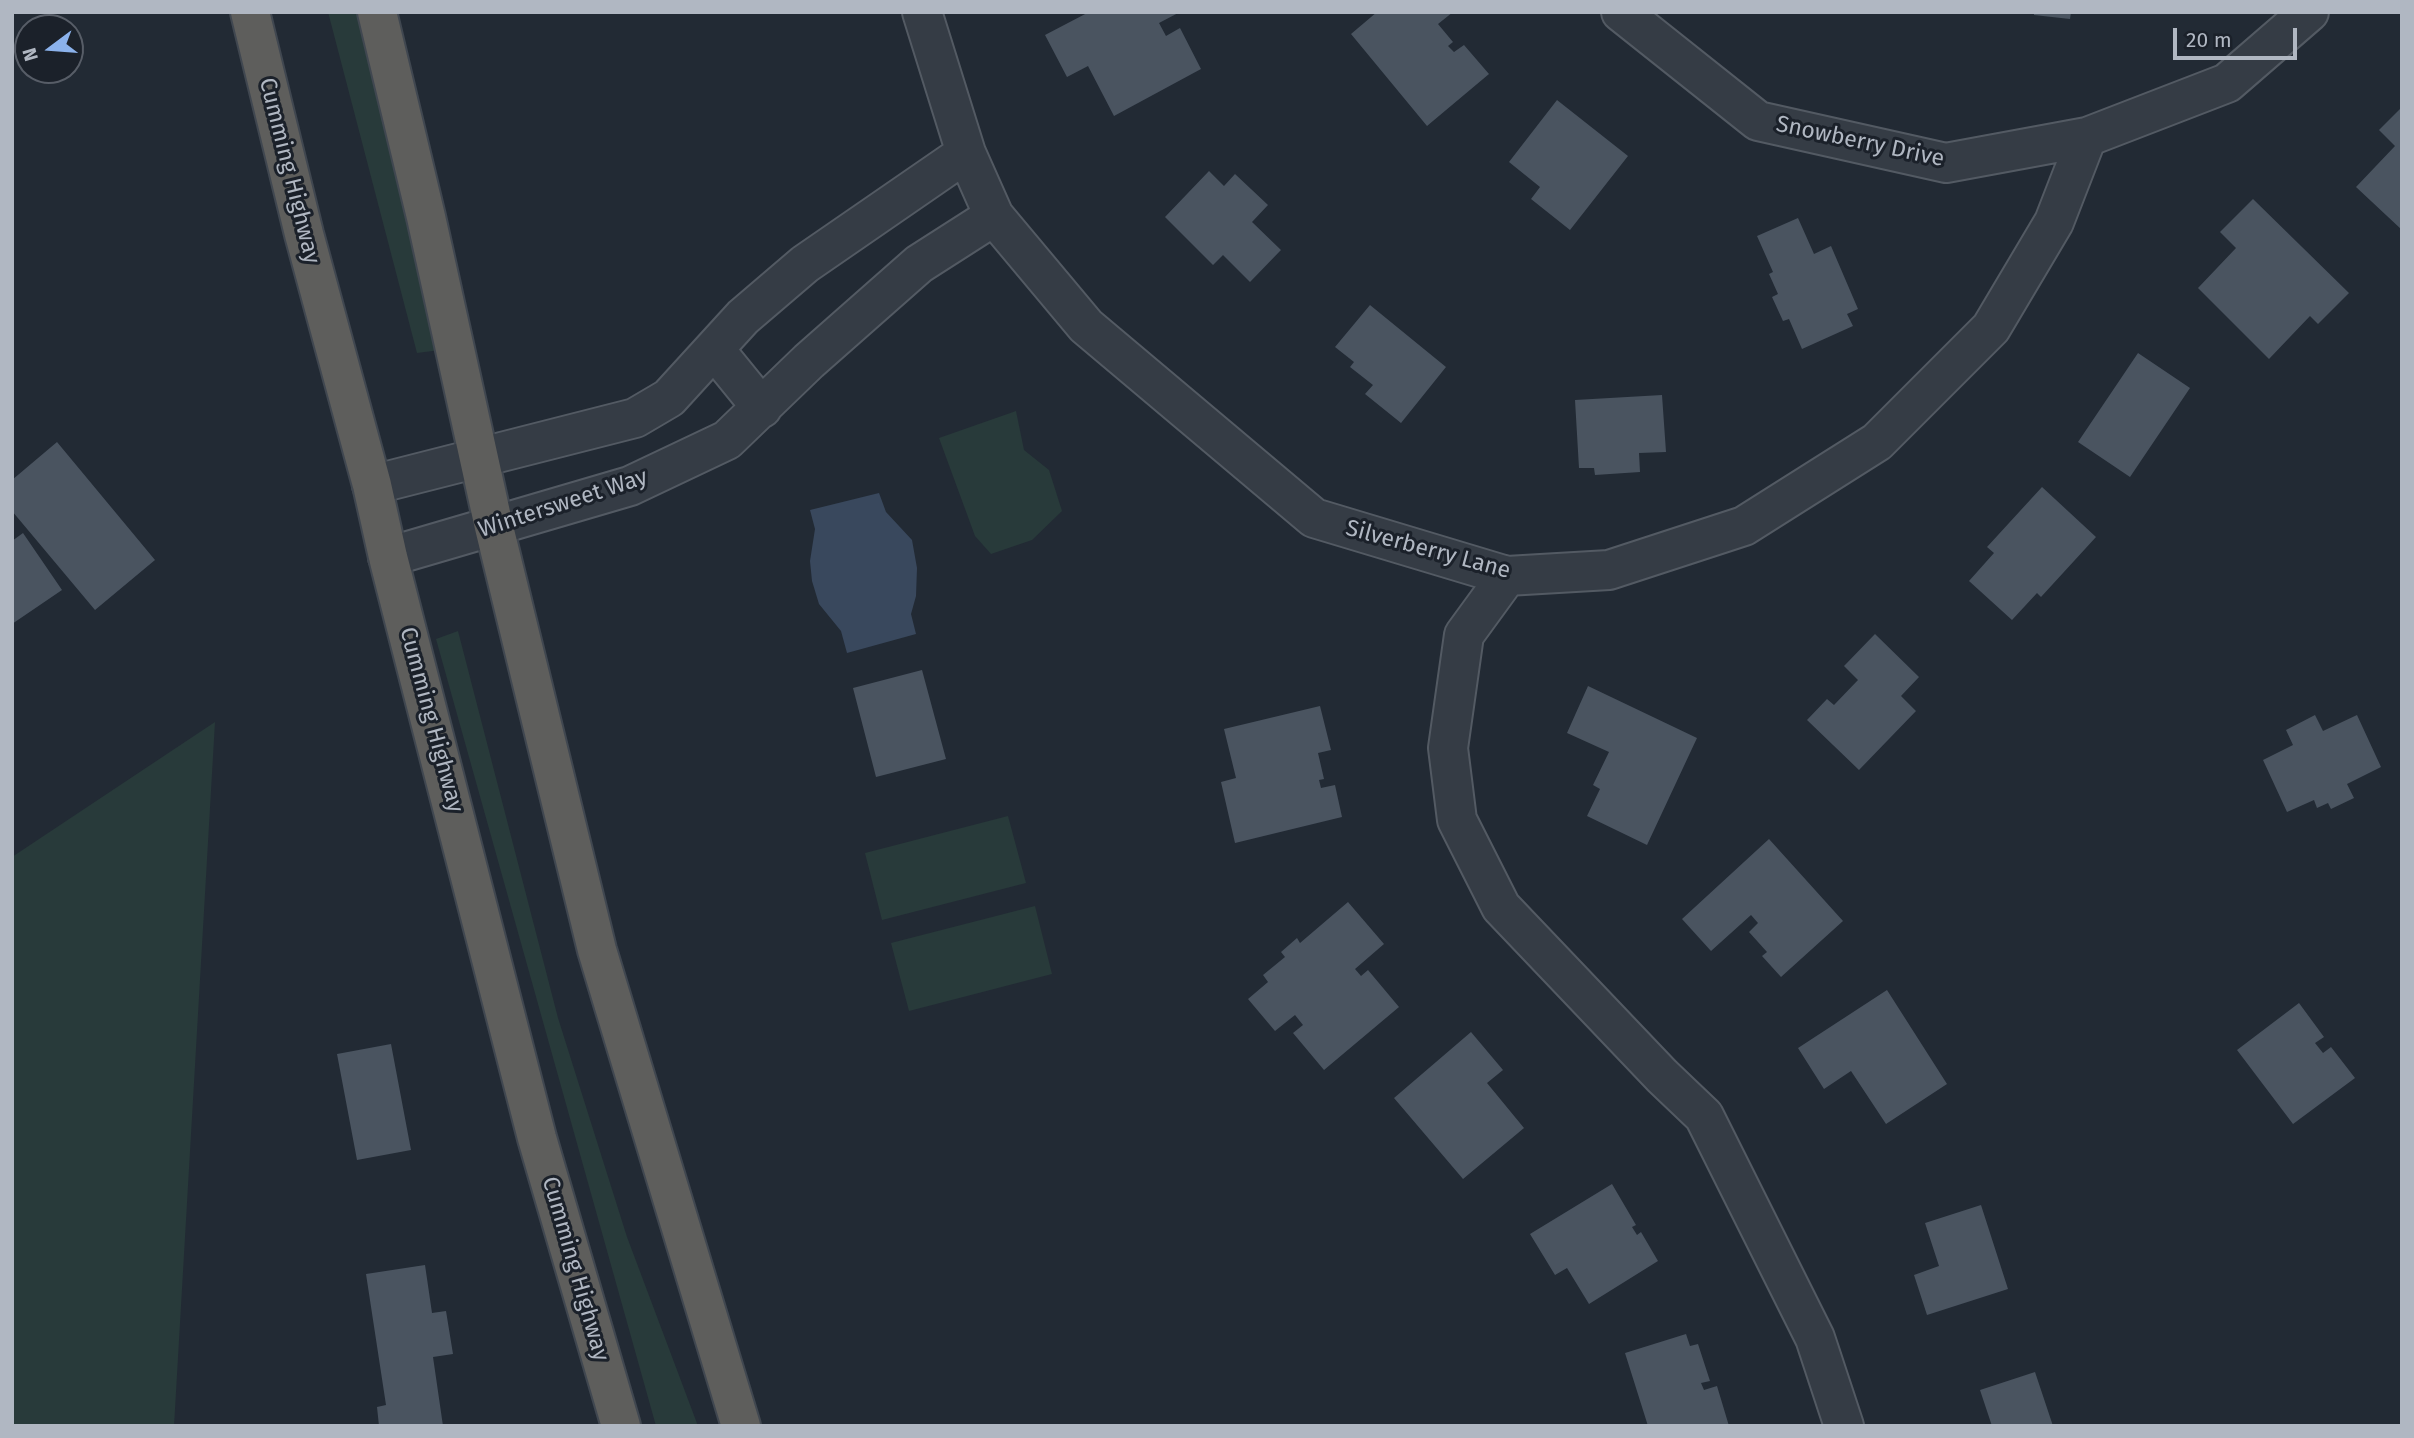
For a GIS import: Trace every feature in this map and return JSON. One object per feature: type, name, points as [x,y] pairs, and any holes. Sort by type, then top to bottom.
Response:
[{"type":"highway","name":"Cumming Highway","points":[[250,12],[304,234],[372,485],[388,557],[537,1138],[621,1426]]},
{"type":"highway","points":[[377,12],[494,527],[597,950],[741,1426]]},
{"type":"street","name":"Silverberry Lane","points":[[922,12],[966,153],[994,216],[1086,327],[1314,518],[1507,576],[1609,570],[1744,526],[1877,442],[1991,328],[2054,222],[2087,137]]},
{"type":"street","name":"Snowberry Drive","points":[[1621,12],[1758,121],[1946,163],[2087,137],[2227,83],[2309,12]]},
{"type":"street","points":[[372,485],[635,418],[669,398],[743,317],[805,264],[966,153]]},
{"type":"street","name":"Wintersweet Way","points":[[388,557],[630,486],[727,440],[809,361],[919,264],[994,216]]},
{"type":"street","points":[[714,349],[762,408]]},
{"type":"street","points":[[1507,576],[1464,635],[1448,748],[1457,820],[1501,907],[1662,1076],[1704,1116],[1815,1338],[1844,1426]]},
{"type":"shaded area","points":[[328,12],[358,12],[440,350],[417,353]]},
{"type":"shaded area","points":[[1016,411],[1024,450],[1049,470],[1062,511],[1032,540],[991,554],[975,536],[939,438]]},
{"type":"shaded area","points":[[458,631],[558,1018],[627,1237],[698,1426],[656,1426],[436,639]]},
{"type":"shaded area","points":[[215,722],[174,1426],[12,1426],[12,857]]},
{"type":"shaded area","points":[[1008,816],[1026,883],[882,920],[865,853]]},
{"type":"shaded area","points":[[1035,906],[1052,974],[909,1011],[891,943]]},
{"type":"water","points":[[879,493],[886,512],[912,540],[917,568],[916,596],[911,614],[916,634],[847,653],[841,631],[819,604],[812,581],[810,561],[815,529],[810,510]]},
{"type":"building","points":[[1089,12],[1180,12],[1159,23],[1166,36],[1180,28],[1201,69],[1114,116],[1088,66],[1067,77],[1045,35]]},
{"type":"building","points":[[1377,12],[1453,12],[1438,24],[1453,42],[1448,46],[1454,52],[1464,45],[1489,74],[1427,126],[1351,34]]},
{"type":"building","points":[[2034,12],[2071,12],[2070,19],[2034,15]]},
{"type":"building","points":[[1557,100],[1628,156],[1570,230],[1531,199],[1540,187],[1509,162]]},
{"type":"building","points":[[2402,107],[2402,230],[2356,187],[2395,146],[2379,130]]},
{"type":"building","points":[[1209,171],[1224,186],[1235,174],[1268,205],[1252,222],[1281,250],[1250,282],[1223,255],[1213,265],[1165,217]]},
{"type":"building","points":[[2253,199],[2349,293],[2318,324],[2310,316],[2269,359],[2198,288],[2236,248],[2220,232]]},
{"type":"building","points":[[1798,218],[1814,254],[1831,246],[1858,309],[1847,314],[1853,326],[1802,349],[1789,319],[1783,321],[1772,297],[1778,294],[1769,274],[1773,272],[1757,236]]},
{"type":"building","points":[[1370,305],[1446,367],[1401,423],[1365,394],[1373,385],[1350,367],[1354,362],[1335,347]]},
{"type":"building","points":[[2138,353],[2190,388],[2130,477],[2078,442]]},
{"type":"building","points":[[1662,395],[1666,452],[1639,453],[1640,472],[1595,475],[1594,468],[1579,468],[1575,400]]},
{"type":"building","points":[[57,442],[155,560],[95,610],[12,511],[12,480]]},
{"type":"building","points":[[2042,487],[2096,537],[2041,597],[2037,593],[2012,620],[1969,581],[1994,553],[1987,547]]},
{"type":"building","points":[[23,533],[62,590],[12,624],[12,541]]},
{"type":"building","points":[[1875,634],[1919,677],[1901,696],[1916,711],[1859,770],[1807,720],[1827,699],[1834,705],[1858,680],[1844,666]]},
{"type":"building","points":[[922,670],[946,759],[876,777],[853,688]]},
{"type":"building","points":[[1588,686],[1697,738],[1647,845],[1587,816],[1600,789],[1593,785],[1609,752],[1567,733]]},
{"type":"building","points":[[1320,706],[1331,750],[1318,753],[1324,779],[1319,780],[1321,788],[1335,785],[1342,817],[1235,843],[1221,782],[1236,778],[1224,729]]},
{"type":"building","points":[[2315,715],[2323,731],[2357,715],[2381,767],[2347,784],[2354,798],[2331,809],[2328,803],[2317,808],[2314,800],[2287,812],[2263,760],[2293,745],[2286,730]]},
{"type":"building","points":[[1769,839],[1843,921],[1781,977],[1762,956],[1767,952],[1749,932],[1758,923],[1751,915],[1711,951],[1682,919]]},
{"type":"building","points":[[1348,902],[1384,944],[1355,969],[1361,976],[1368,970],[1399,1007],[1324,1070],[1293,1033],[1303,1025],[1295,1015],[1275,1031],[1248,999],[1268,982],[1263,975],[1285,957],[1281,952],[1297,938],[1300,943]]},
{"type":"building","points":[[1887,990],[1947,1084],[1886,1124],[1851,1071],[1824,1089],[1798,1048]]},
{"type":"building","points":[[2299,1003],[2324,1037],[2315,1043],[2323,1053],[2331,1047],[2355,1078],[2293,1124],[2237,1050]]},
{"type":"building","points":[[1471,1032],[1503,1070],[1487,1083],[1524,1128],[1463,1179],[1394,1098]]},
{"type":"building","points":[[391,1044],[411,1150],[357,1160],[337,1054]]},
{"type":"building","points":[[1612,1184],[1636,1225],[1632,1227],[1637,1235],[1641,1232],[1658,1261],[1589,1304],[1567,1268],[1555,1275],[1530,1234]]},
{"type":"building","points":[[1981,1205],[2008,1289],[1927,1315],[1914,1275],[1939,1266],[1925,1223]]},
{"type":"building","points":[[425,1265],[432,1313],[446,1311],[453,1354],[433,1357],[443,1426],[379,1426],[377,1407],[386,1405],[366,1274]]},
{"type":"building","points":[[1686,1334],[1690,1346],[1698,1344],[1710,1381],[1701,1383],[1704,1390],[1717,1386],[1729,1426],[1648,1426],[1625,1353]]},
{"type":"building","points":[[2035,1372],[2053,1426],[1992,1426],[1980,1390]]}]
